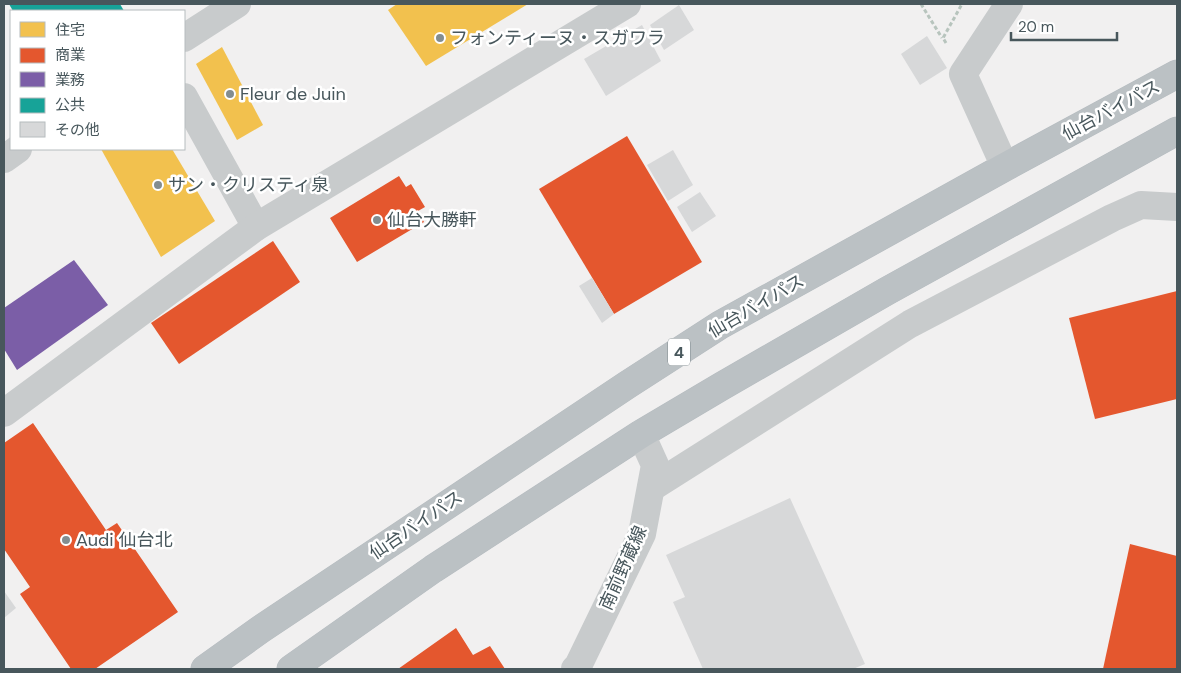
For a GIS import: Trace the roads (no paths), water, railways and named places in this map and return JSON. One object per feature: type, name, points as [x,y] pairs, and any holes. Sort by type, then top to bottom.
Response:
[{"type":"highway","name":"仙台バイパス","points":[[205,669],[269,623],[626,385],[720,325],[1005,166],[1177,74]]},
{"type":"highway","points":[[291,669],[433,569],[641,434],[887,291],[1177,131]]},
{"type":"street","points":[[185,37],[237,4]]},
{"type":"street","points":[[4,413],[256,227],[627,4]]},
{"type":"street","points":[[1005,166],[963,74],[1009,4]]},
{"type":"street","points":[[185,99],[256,227]]},
{"type":"street","points":[[4,159],[17,150]]},
{"type":"street","points":[[651,488],[910,324],[1112,218],[1141,205],[1177,207]]},
{"type":"street","name":"南前野蔵線","points":[[575,669],[642,534],[655,465],[641,434]]},
{"type":"place","name":"フォンティーヌ・スガワラ","points":[[440,38]]},
{"type":"place","name":"Fleur de Juin","points":[[230,94]]},
{"type":"place","name":"サン・クリスティ泉","points":[[158,185]]},
{"type":"place","name":"仙台大勝軒","points":[[377,220]]},
{"type":"place","name":"Audi 仙台北","points":[[66,540]]}]
